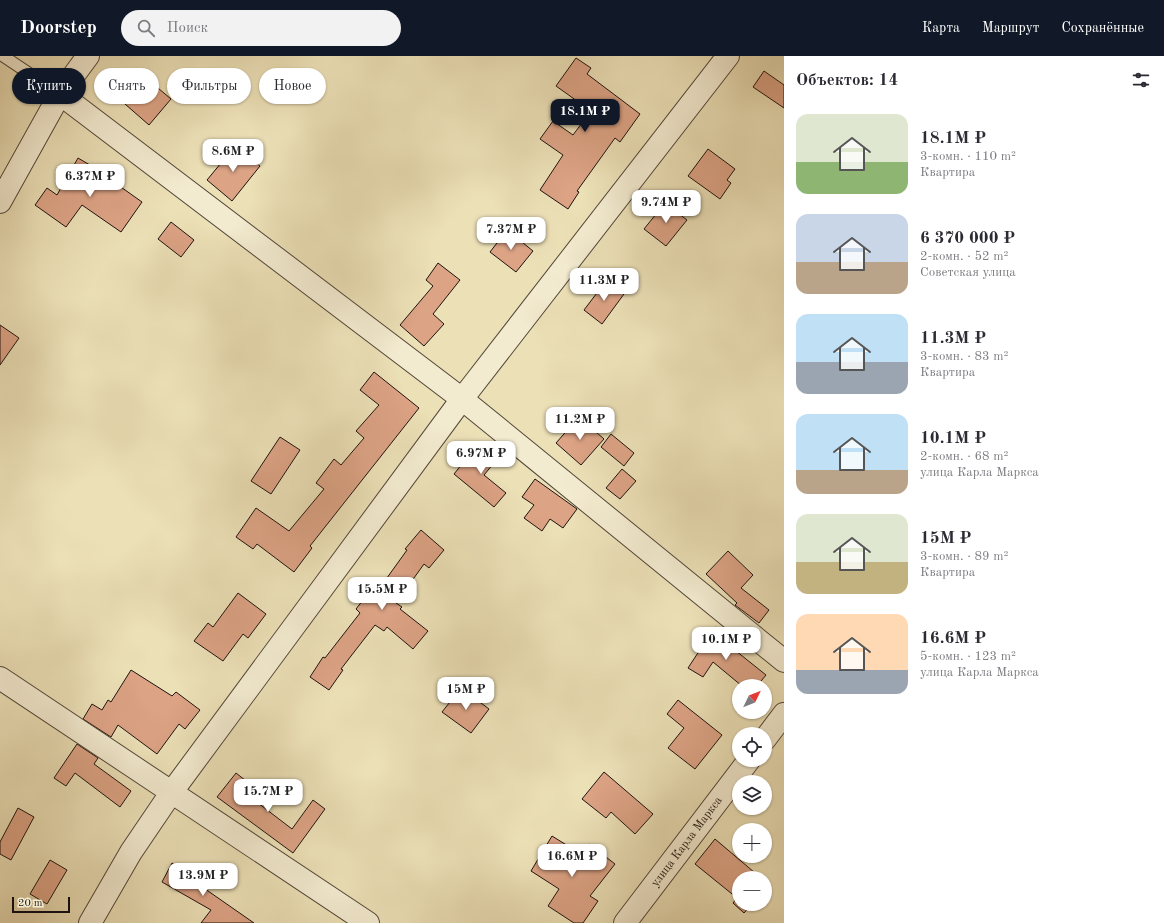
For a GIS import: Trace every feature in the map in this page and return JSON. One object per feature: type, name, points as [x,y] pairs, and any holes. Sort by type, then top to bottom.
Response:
[{"type":"street","points":[[79,68],[88,56]]},
{"type":"street","points":[[90,923],[131,852],[171,793],[462,399],[728,56]]},
{"type":"street","points":[[0,202],[54,104]]},
{"type":"street","points":[[73,104],[462,399],[784,661]]},
{"type":"street","points":[[0,678],[368,923]]},
{"type":"street","points":[[772,730],[784,714]]},
{"type":"street","name":"улица Карла Маркса","points":[[625,923],[744,767]]},
{"type":"lane","points":[[2,56],[20,68]]},
{"type":"building","points":[[576,58],[591,68],[587,74],[640,114],[620,142],[615,138],[577,191],[579,192],[568,209],[540,190],[563,155],[540,139],[553,121],[573,135],[591,111],[556,86]]},
{"type":"building","points":[[764,71],[784,85],[784,108],[753,87]]},
{"type":"building","points":[[159,89],[167,96],[167,104],[149,125],[125,104],[159,104]]},
{"type":"building","points":[[235,146],[260,166],[232,201],[207,180]]},
{"type":"building","points":[[708,149],[735,169],[727,180],[731,183],[720,199],[688,176]]},
{"type":"building","points":[[78,158],[112,178],[111,180],[142,202],[121,232],[82,205],[66,227],[35,205],[47,188],[57,195]]},
{"type":"building","points":[[665,203],[687,220],[666,246],[644,229]]},
{"type":"building","points":[[171,222],[194,240],[181,257],[158,239]]},
{"type":"building","points":[[507,230],[533,251],[516,272],[490,252]]},
{"type":"building","points":[[438,263],[460,280],[433,314],[444,324],[424,346],[400,325],[433,286],[426,280]]},
{"type":"building","points":[[606,281],[624,294],[602,324],[584,310]]},
{"type":"building","points":[[0,325],[19,338],[0,365]]},
{"type":"building","points":[[374,372],[419,408],[310,546],[312,548],[294,572],[257,544],[253,549],[236,537],[256,508],[289,531],[324,489],[316,483],[334,459],[341,465],[364,438],[356,431],[379,405],[360,390]]},
{"type":"building","points":[[579,417],[604,439],[581,465],[556,443]]},
{"type":"building","points":[[611,434],[634,453],[624,466],[601,447]]},
{"type":"building","points":[[280,437],[300,450],[271,494],[251,481]]},
{"type":"building","points":[[479,443],[498,458],[484,475],[506,493],[494,507],[454,474]]},
{"type":"building","points":[[622,469],[636,481],[620,499],[606,488]]},
{"type":"building","points":[[535,479],[577,509],[563,528],[550,519],[542,531],[524,518],[534,505],[522,497]]},
{"type":"building","points":[[421,530],[444,550],[429,568],[424,564],[396,603],[402,607],[400,609],[428,631],[413,649],[387,627],[384,631],[375,625],[341,669],[343,670],[329,690],[310,677],[323,657],[325,658],[360,613],[356,609],[374,586],[379,589],[407,550],[405,549]]},
{"type":"building","points":[[728,551],[753,575],[741,588],[769,610],[759,623],[735,605],[737,603],[706,574]]},
{"type":"building","points":[[238,593],[266,614],[248,638],[243,634],[223,661],[194,641],[208,623],[213,627]]},
{"type":"building","points":[[715,627],[730,637],[726,643],[766,675],[763,679],[734,679],[713,662],[703,677],[688,668]]},
{"type":"building","points":[[131,670],[172,696],[176,692],[200,710],[185,729],[179,724],[157,754],[118,725],[111,737],[83,719],[92,704],[102,710],[108,700],[111,702]]},
{"type":"building","points":[[461,688],[489,709],[471,733],[442,712]]},
{"type":"building","points":[[678,700],[722,735],[695,769],[668,748],[684,728],[667,714]]},
{"type":"building","points":[[77,744],[98,758],[94,764],[131,791],[120,807],[75,773],[66,786],[54,778]]},
{"type":"building","points":[[604,772],[653,814],[635,834],[611,812],[606,818],[582,799]]},
{"type":"building","points":[[236,773],[264,795],[258,803],[292,829],[313,800],[325,809],[293,853],[217,797]]},
{"type":"building","points":[[18,808],[34,817],[11,860],[0,854],[0,842]]},
{"type":"building","points":[[552,836],[581,854],[589,844],[615,864],[590,896],[598,901],[583,923],[574,923],[548,906],[559,889],[531,871]]},
{"type":"building","points":[[715,839],[732,853],[732,863],[743,863],[753,871],[732,871],[732,894],[695,864]]},
{"type":"building","points":[[50,860],[67,870],[47,904],[30,894]]},
{"type":"building","points":[[172,863],[200,880],[198,884],[254,923],[201,923],[211,910],[162,882]]}]
